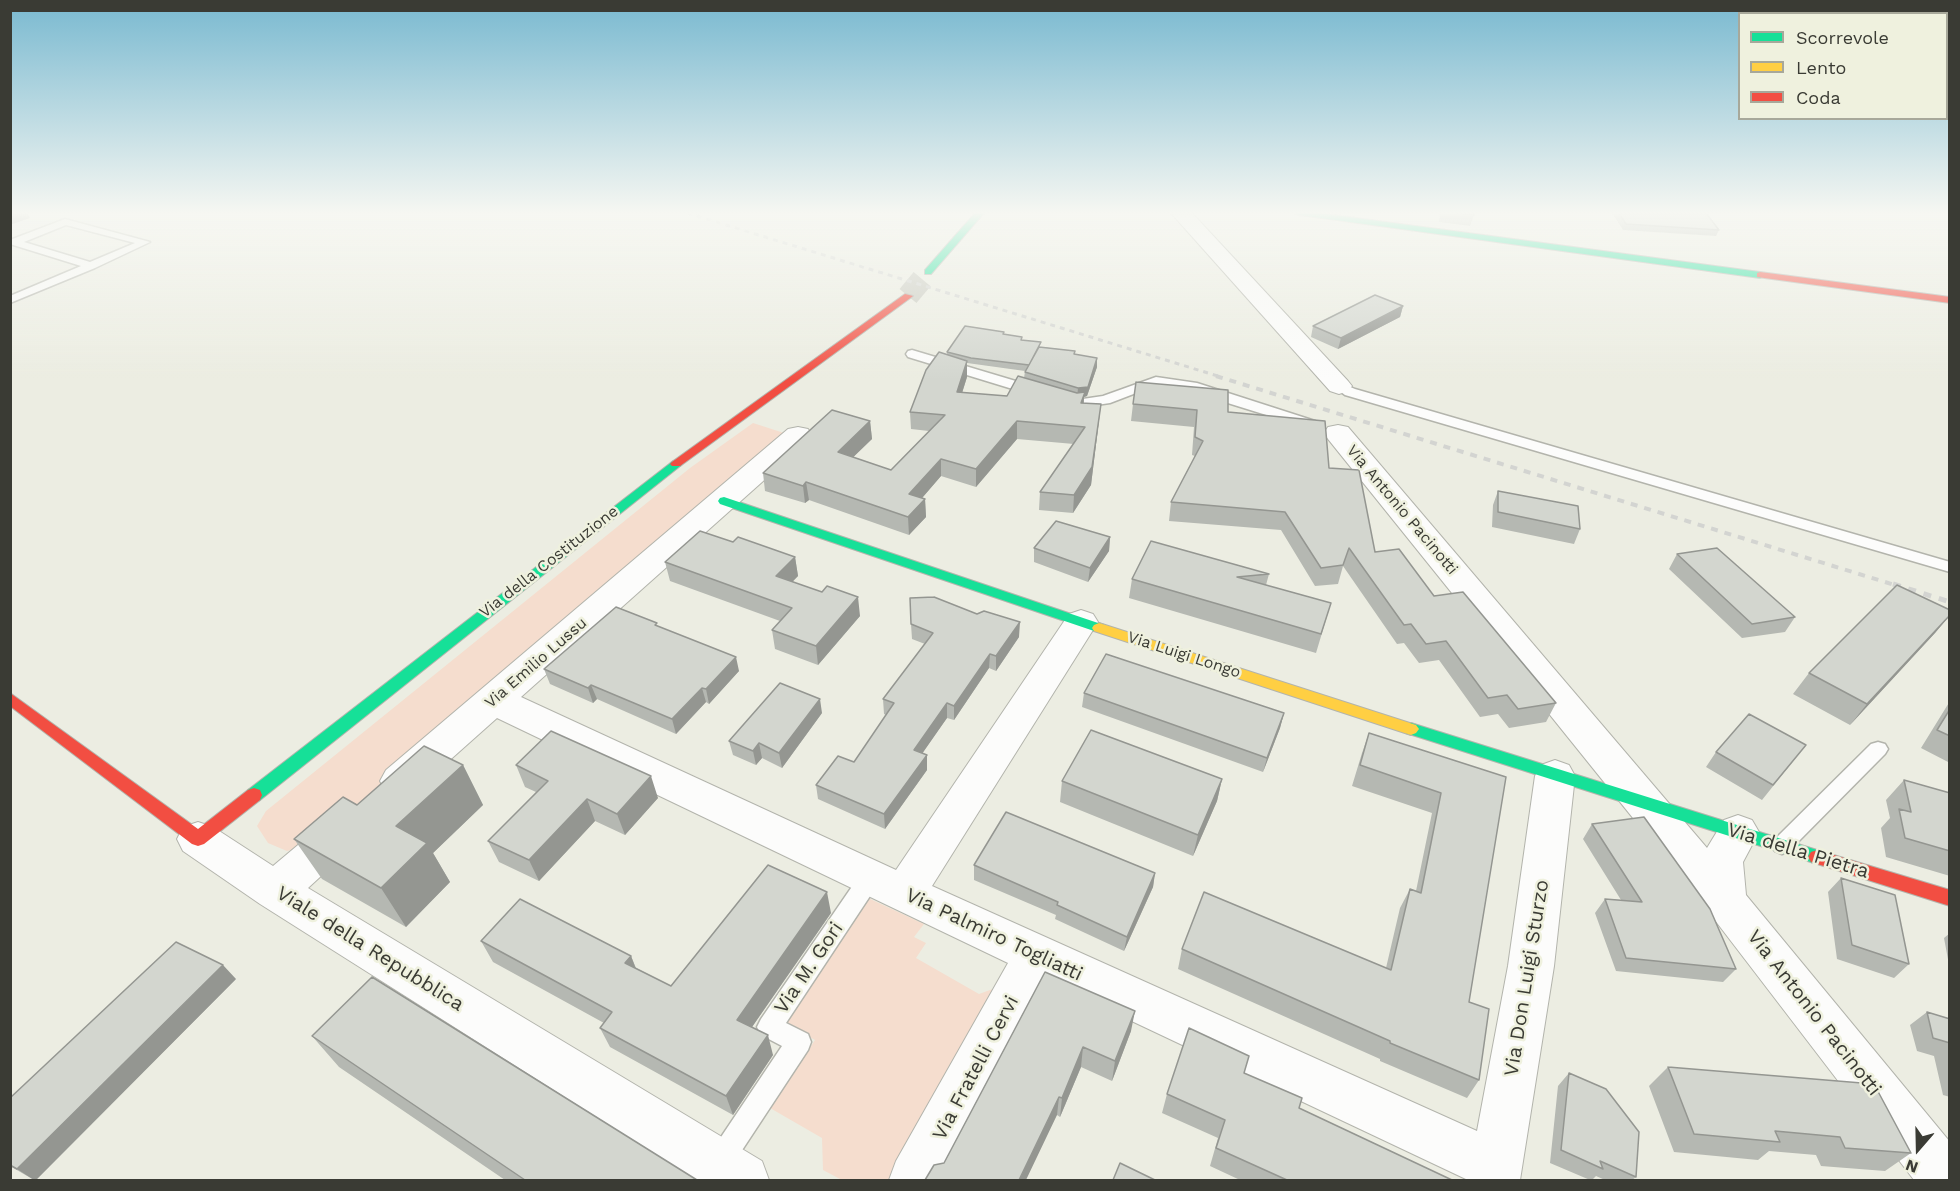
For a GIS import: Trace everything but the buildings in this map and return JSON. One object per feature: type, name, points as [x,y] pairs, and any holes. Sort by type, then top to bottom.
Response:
[{"type":"street","points":[[928,272],[931,269]]},
{"type":"street","points":[[1231,269],[1338,386]]},
{"type":"street","points":[[1715,269],[1950,300]]},
{"type":"street","name":"Via della Costituzione","points":[[198,840],[655,479],[908,296]]},
{"type":"street","name":"Via Antonio Pacinotti","points":[[1338,433],[1726,902],[1947,1180]]},
{"type":"street","name":"Via Emilio Lussu","points":[[275,891],[798,435]]},
{"type":"street","name":"Via Luigi Longo","points":[[723,501],[1081,622],[1646,804]]},
{"type":"street","name":"Via M. Gori","points":[[887,886],[1081,622]]},
{"type":"street","name":"Viale della Repubblica","points":[[10,698],[198,840],[275,891],[731,1173]]},
{"type":"street","name":"Via Palmiro Togliatti","points":[[494,700],[1495,1173]]},
{"type":"street","name":"Via Don Luigi Sturzo","points":[[1495,1173],[1530,966],[1555,776]]},
{"type":"street","name":"Via della Pietra","points":[[1646,804],[1950,898]]},
{"type":"street","points":[[1726,902],[1722,861],[1738,832]]},
{"type":"street","name":"Via Fratelli Cervi","points":[[915,1180],[1037,955]]},
{"type":"lane","points":[[10,300],[85,269]]},
{"type":"lane","name":"Via Antonio Pacinotti","points":[[912,354],[1076,404],[1105,400],[1156,381],[1173,382],[1338,433]]},
{"type":"lane","points":[[1338,386],[1350,392],[1950,567]]},
{"type":"lane","points":[[1782,845],[1878,749]]},
{"type":"lane","name":"Via M. Gori","points":[[731,1173],[799,1042],[769,1027],[887,886]]},
{"type":"shaded area","points":[[753,423],[784,433],[312,845],[287,851],[268,843],[257,826],[266,811],[690,468]]},
{"type":"shaded area","points":[[868,898],[924,924],[914,937],[926,943],[916,958],[979,994],[1012,982],[905,1180],[842,1180],[823,1170],[822,1138],[770,1108],[815,1040],[784,1022]]},
{"type":"tunnel","points":[[908,296],[928,272]]},
{"type":"railway","points":[[868,269],[1221,377]]},
{"type":"railway","points":[[1216,376],[1898,586]]},
{"type":"railway","points":[[1893,584],[1950,602]]},
{"type":"traffic: fast","points":[[928,272],[931,269]]},
{"type":"traffic: fast","points":[[1712,269],[1760,275]]},
{"type":"traffic: fast","points":[[254,795],[676,464]]},
{"type":"traffic: fast","points":[[724,501],[1099,628]]},
{"type":"traffic: fast","points":[[1411,729],[1817,857]]},
{"type":"traffic: slow","points":[[1099,628],[1411,729]]},
{"type":"traffic: jam","points":[[1760,275],[1950,300]]},
{"type":"traffic: jam","points":[[676,464],[908,296]]},
{"type":"traffic: jam","points":[[10,698],[198,839],[254,795]]},
{"type":"traffic: jam","points":[[1817,857],[1950,898]]}]
